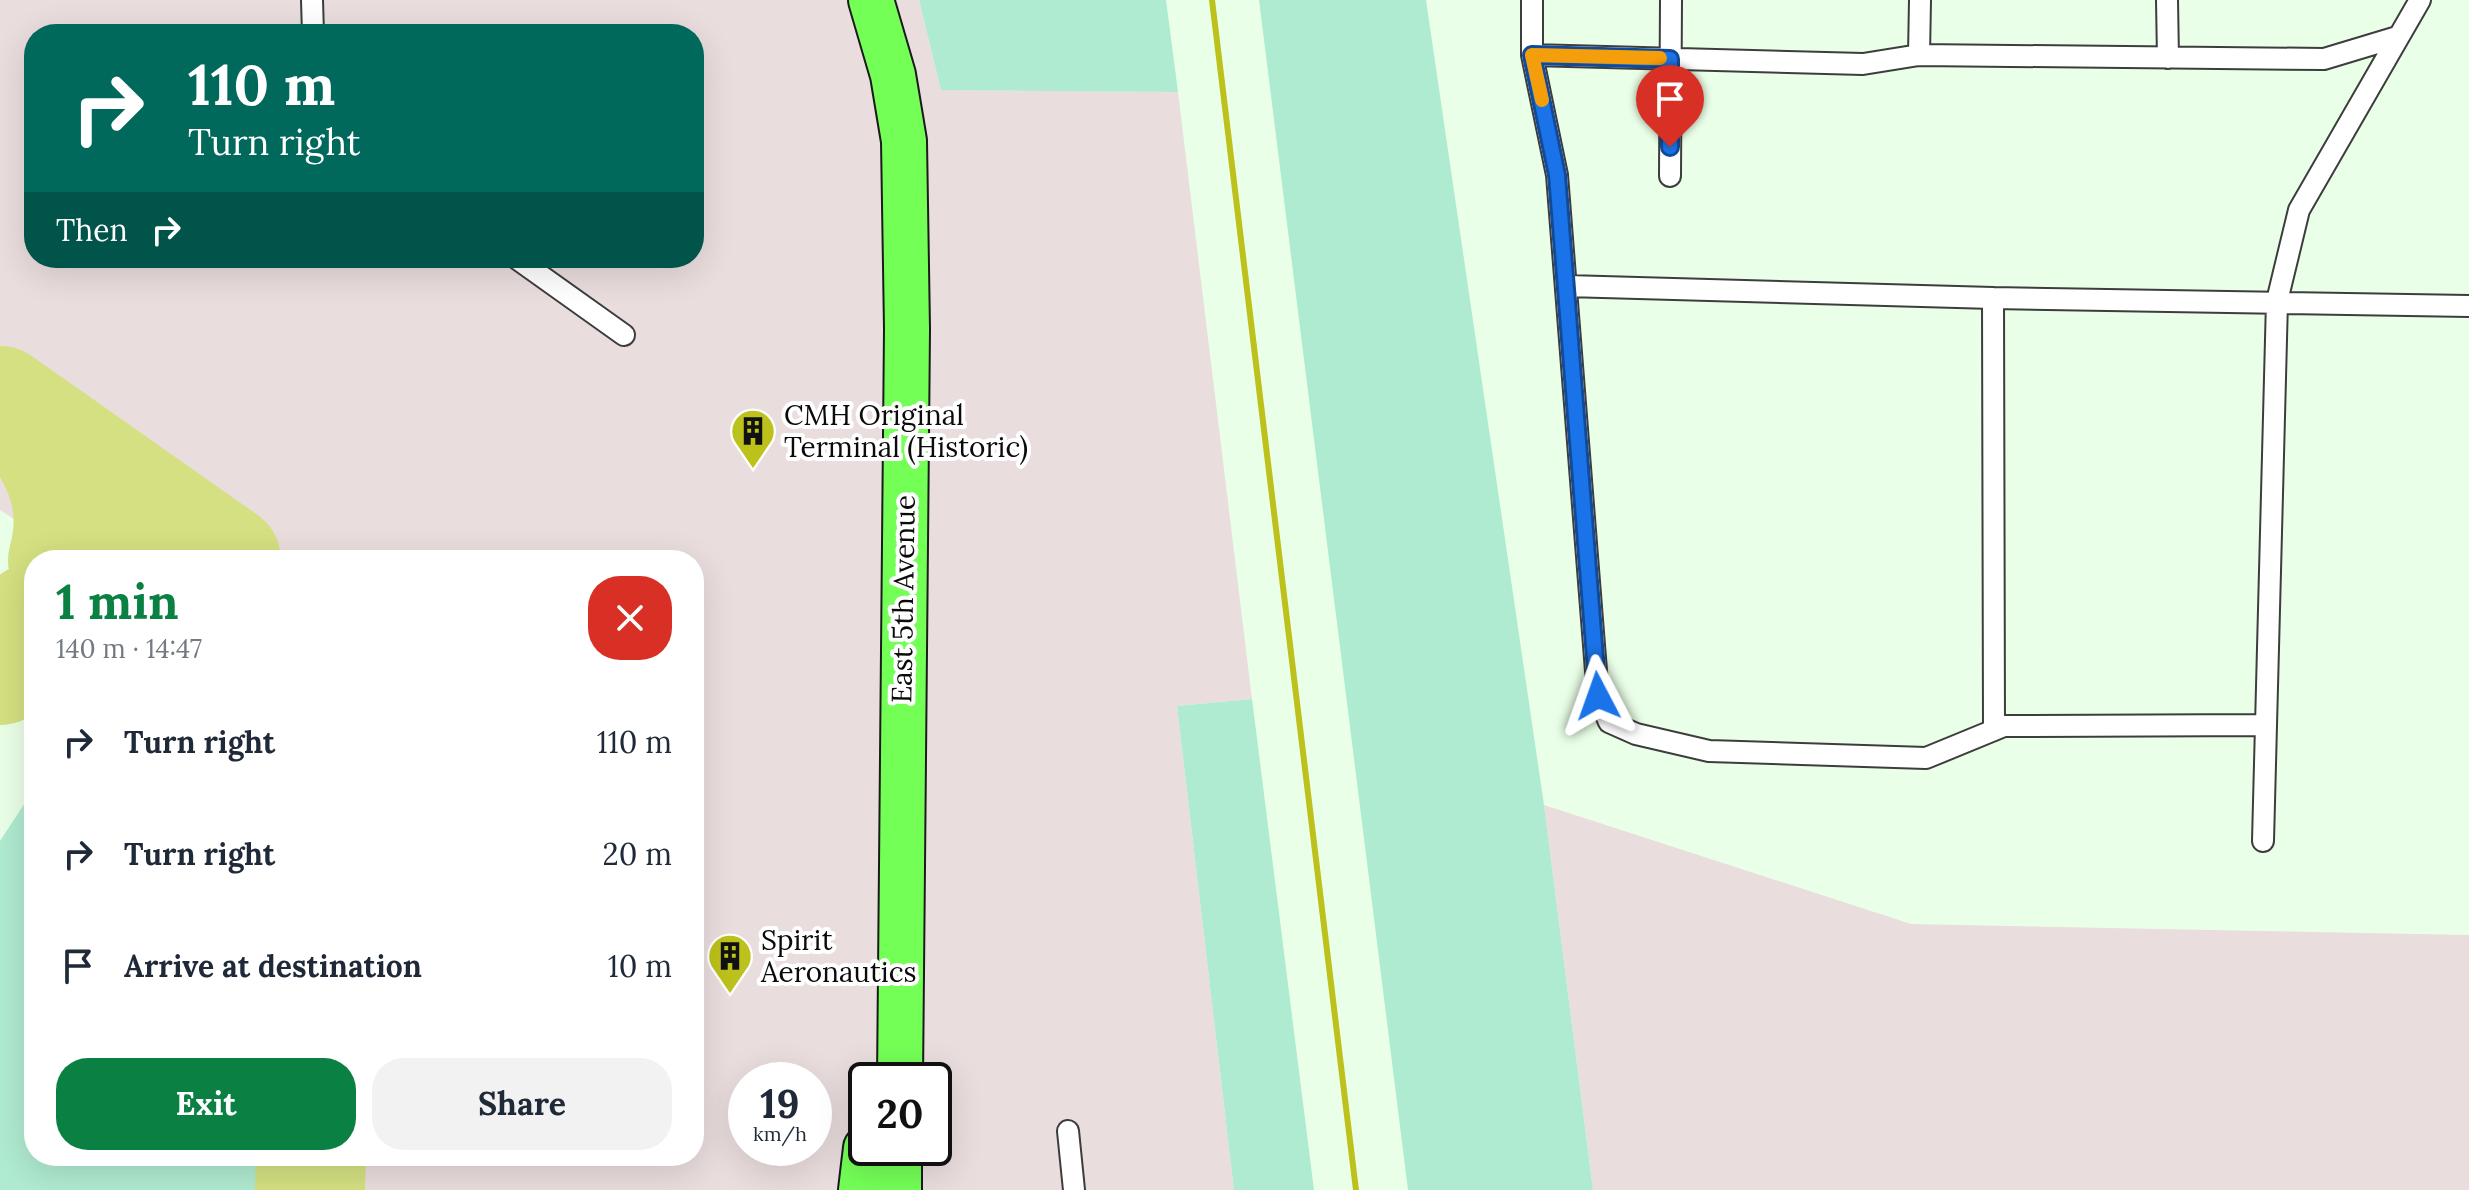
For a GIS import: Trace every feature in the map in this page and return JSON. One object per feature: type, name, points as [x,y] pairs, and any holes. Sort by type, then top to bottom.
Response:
[{"type":"main road","name":"East 5th Avenue","points":[[871,0],[893,75],[904,141],[907,329],[900,1062]]},
{"type":"main road","name":"East 5th Avenue","points":[[878,1062],[902,915]]},
{"type":"main road","points":[[861,1190],[864,1166]]},
{"type":"main road","points":[[899,1166],[899,1190]]},
{"type":"lane","points":[[312,0],[313,24]]},
{"type":"lane","points":[[1532,0],[1532,55],[1557,175],[1598,696],[1609,722],[1636,734],[1709,751],[1926,758],[2004,726],[2266,725]]},
{"type":"lane","points":[[1670,176],[1671,0]]},
{"type":"lane","points":[[1919,55],[1920,0]]},
{"type":"lane","points":[[2167,0],[2168,58]]},
{"type":"lane","points":[[2263,841],[2277,301],[2299,210],[2420,0]]},
{"type":"lane","points":[[1532,55],[1863,64],[1919,55],[2324,59],[2397,37]]},
{"type":"lane","points":[[530,268],[624,335]]},
{"type":"lane","points":[[1567,286],[1993,298],[2469,306]]},
{"type":"lane","points":[[1993,298],[1994,730]]},
{"type":"lane","points":[[1068,1131],[1074,1190]]},
{"type":"shaded area","points":[[0,0],[919,0],[941,90],[1178,92],[1252,699],[1177,706],[1234,1190],[274,1190],[275,1166],[704,1166],[704,550],[62,550],[0,510]]},
{"type":"shaded area","points":[[1544,805],[1911,924],[2469,935],[2469,1190],[1593,1190]]},
{"type":"green space","points":[[919,0],[1166,0],[1178,92],[941,90]]},
{"type":"green space","points":[[1259,0],[1426,0],[1544,805],[1593,1190],[1408,1190]]},
{"type":"green space","points":[[1252,699],[1314,1190],[1234,1190],[1177,706]]},
{"type":"green space","points":[[24,804],[24,1166],[275,1166],[274,1190],[0,1190],[0,841]]},
{"type":"taxiway","points":[[0,401],[212,550]]},
{"type":"taxiway","points":[[31,424],[51,456],[64,488],[69,522],[65,550]]},
{"type":"taxiway","points":[[0,670],[24,633]]},
{"type":"taxiway","points":[[310,1190],[311,1166]]},
{"type":"railway","points":[[1212,0],[1356,1190]]},
{"type":"slow traffic","points":[[1542,100],[1532,55],[1660,58]]},
{"type":"place","name":"CMH Original Terminal (Historic)","points":[[753,470]]},
{"type":"place","name":"Spirit Aeronautics","points":[[730,995]]},
{"type":"route","points":[[1598,696],[1557,175],[1532,55],[1670,59],[1670,147]]}]
